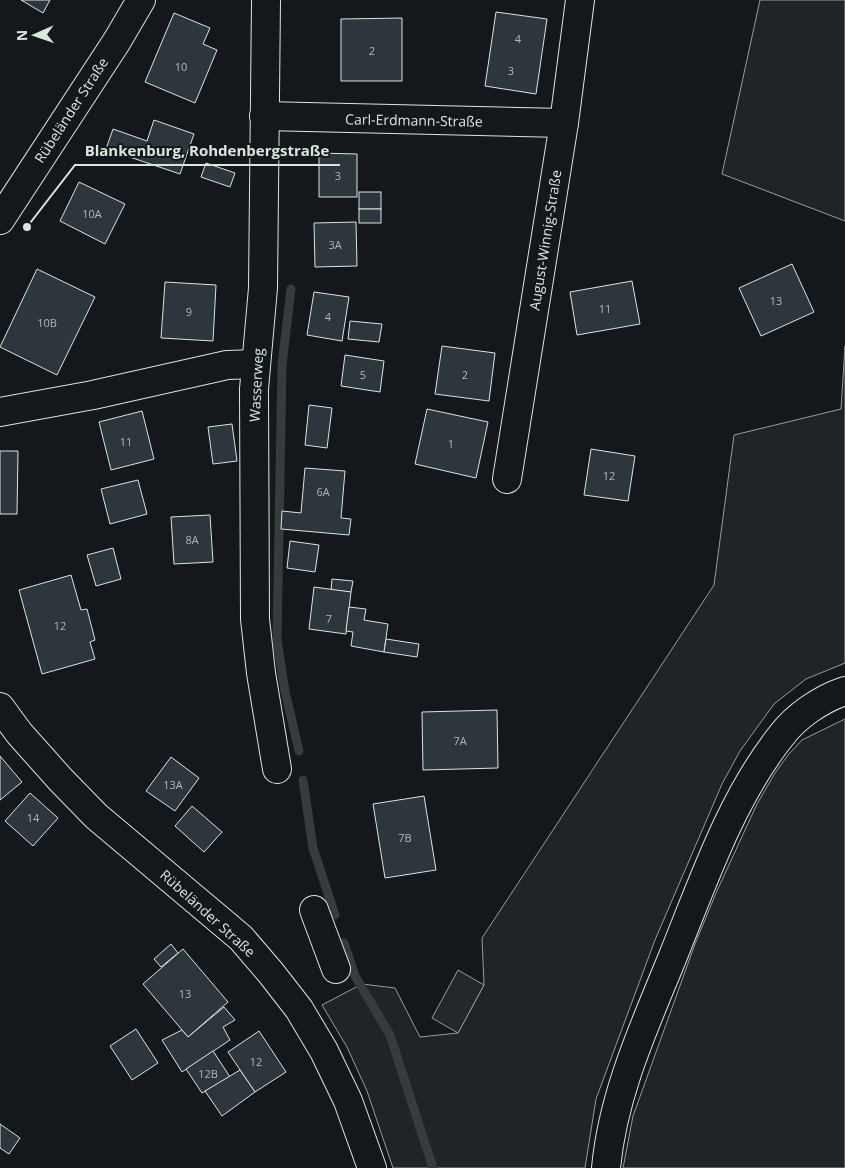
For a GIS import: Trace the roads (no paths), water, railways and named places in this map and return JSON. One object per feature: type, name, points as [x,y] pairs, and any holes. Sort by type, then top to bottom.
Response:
[{"type":"street","name":"Rübeländer Straße","points":[[0,220],[142,0]]},
{"type":"street","name":"Wasserweg","points":[[266,0],[263,288],[254,389],[255,619],[261,673],[277,769]]},
{"type":"street","name":"August-Winnig-Straße","points":[[507,479],[564,123],[580,0]]},
{"type":"street","name":"Carl-Erdmann-Straße","points":[[264,116],[564,123]]},
{"type":"street","points":[[0,412],[94,395],[227,365],[256,364]]},
{"type":"street","points":[[606,1168],[614,1113],[632,1058],[698,893],[743,794],[764,758],[782,734],[816,705],[845,691]]},
{"type":"street","name":"Rübeländer Straße","points":[[0,707],[19,733],[96,816],[234,933],[271,973],[299,1010],[324,1051],[348,1101],[370,1161]]},
{"type":"street","points":[[314,910],[336,969]]},
{"type":"waterway","points":[[291,289],[282,365],[277,640],[285,691],[299,751]]},
{"type":"waterway","points":[[303,780],[313,848],[335,915]]},
{"type":"waterway","points":[[344,943],[355,976],[390,1035],[433,1168]]},
{"type":"place","name":"Blankenburg, Rohdenbergstraße","points":[[27,227]]}]
